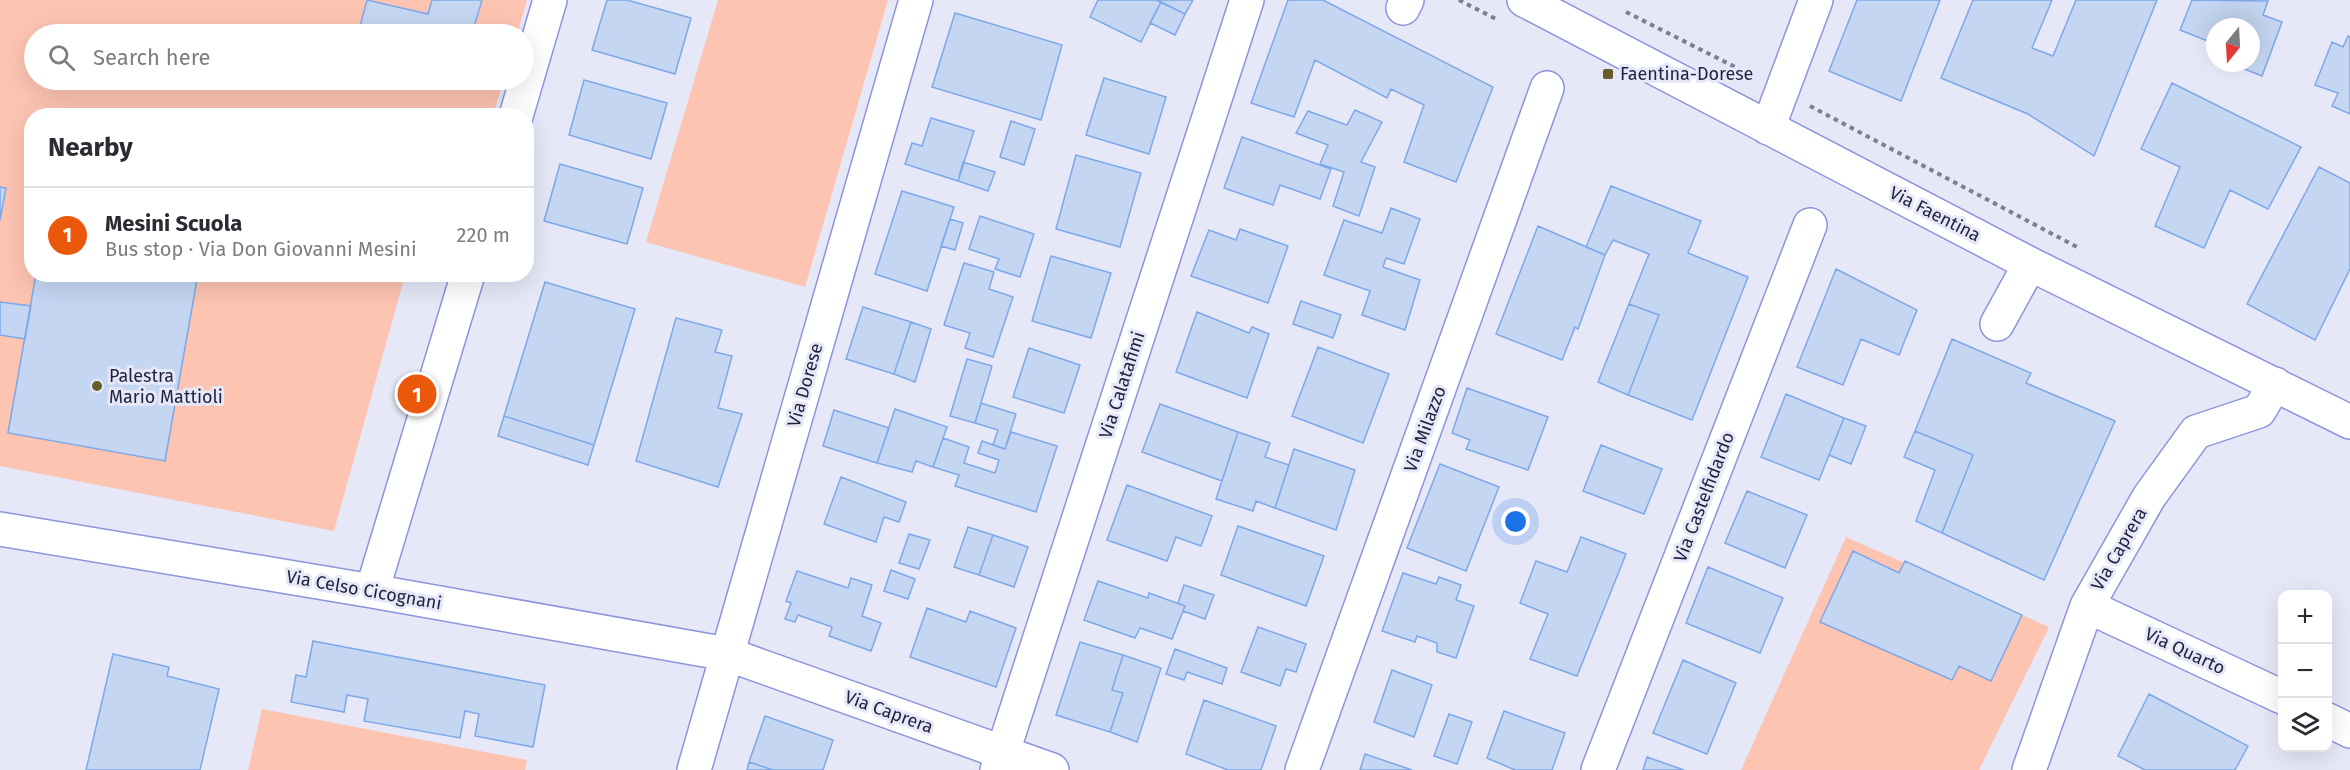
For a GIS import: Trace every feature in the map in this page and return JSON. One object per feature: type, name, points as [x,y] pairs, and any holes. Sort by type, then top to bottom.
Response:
[{"type":"street","points":[[534,55],[550,0]]},
{"type":"street","name":"Via Dorese","points":[[691,750],[727,654],[916,0]]},
{"type":"street","name":"Via Calatafimi","points":[[1000,761],[1247,0]]},
{"type":"street","name":"Via Faentina","points":[[1524,0],[2030,264],[2350,422]]},
{"type":"street","points":[[1768,128],[1816,0]]},
{"type":"street","name":"Via Milazzo","points":[[1302,770],[1547,88]]},
{"type":"street","points":[[518,108],[524,90]]},
{"type":"street","name":"Via Castelfidardo","points":[[1598,770],[1810,225]]},
{"type":"street","points":[[1997,324],[2030,264]]},
{"type":"street","points":[[372,591],[466,282]]},
{"type":"street","name":"Via Caprera","points":[[2029,770],[2087,606],[2149,496],[2196,432],[2259,411],[2275,384]]},
{"type":"street","name":"Via Celso Cicognani","points":[[0,529],[372,591],[727,654]]},
{"type":"street","name":"Via Quarto","points":[[2087,606],[2278,695]]},
{"type":"street","name":"Via Caprera","points":[[727,654],[1000,761],[1052,770]]},
{"type":"street","points":[[2332,722],[2350,731]]},
{"type":"path","points":[[1624,11],[1781,90],[2083,249]]},
{"type":"shaded area","points":[[0,0],[527,0],[520,24],[24,24],[24,90],[501,90],[495,108],[24,108],[24,282],[403,282],[334,531],[0,466]]},
{"type":"shaded area","points":[[718,0],[888,0],[805,287],[646,242]]},
{"type":"shaded area","points":[[1846,537],[2049,627],[1979,770],[1741,770]]},
{"type":"shaded area","points":[[262,709],[527,760],[525,770],[248,770]]},
{"type":"building","points":[[367,0],[428,14],[432,0],[482,0],[475,24],[361,24]]},
{"type":"building","points":[[607,0],[627,0],[691,18],[675,74],[592,50]]},
{"type":"building","points":[[1098,0],[1156,0],[1161,2],[1141,42],[1090,17]]},
{"type":"building","points":[[1156,0],[1193,0],[1185,14]]},
{"type":"building","points":[[1288,0],[1323,0],[1493,87],[1456,182],[1404,162],[1424,105],[1391,89],[1387,98],[1315,60],[1294,117],[1251,103]]},
{"type":"building","points":[[1857,0],[1940,0],[1901,101],[1829,71]]},
{"type":"building","points":[[1973,0],[2052,0],[2032,48],[2053,56],[2076,0],[2157,0],[2094,156],[2028,114],[1941,78]]},
{"type":"building","points":[[2192,0],[2268,1],[2263,15],[2282,22],[2262,76],[2252,72],[2260,72],[2260,18],[2206,18],[2206,40],[2180,30]]},
{"type":"building","points":[[1161,2],[1185,14],[1175,35],[1150,23]]},
{"type":"building","points":[[955,13],[1062,45],[1041,120],[932,87]]},
{"type":"building","points":[[2348,36],[2350,37],[2350,114],[2332,106],[2338,93],[2315,85],[2332,42],[2343,47]]},
{"type":"building","points":[[1104,78],[1166,97],[1149,154],[1086,135]]},
{"type":"building","points":[[584,80],[667,103],[651,159],[569,135]]},
{"type":"building","points":[[2172,83],[2301,147],[2268,209],[2230,190],[2204,248],[2155,226],[2180,167],[2141,149]]},
{"type":"building","points":[[1355,110],[1382,122],[1361,162],[1375,167],[1359,216],[1333,206],[1344,172],[1320,164],[1328,145],[1296,133],[1308,111],[1347,125]]},
{"type":"building","points":[[931,118],[974,131],[958,181],[905,164],[912,143],[922,146]]},
{"type":"building","points":[[1011,121],[1035,129],[1024,165],[1000,157]]},
{"type":"building","points":[[1242,137],[1331,169],[1320,199],[1280,185],[1273,205],[1224,188]]},
{"type":"building","points":[[1076,155],[1141,173],[1120,247],[1056,229]]},
{"type":"building","points":[[963,162],[995,172],[988,191],[958,181]]},
{"type":"building","points":[[560,164],[643,188],[627,244],[544,221]]},
{"type":"building","points":[[2319,167],[2350,183],[2350,269],[2315,340],[2247,304]]},
{"type":"building","points":[[1611,186],[1701,221],[1688,253],[1748,277],[1692,420],[1628,395],[1659,315],[1629,304],[1649,254],[1613,240],[1605,255],[1586,247]]},
{"type":"building","points":[[0,187],[6,188],[0,220]]},
{"type":"building","points":[[902,191],[954,207],[927,291],[875,274]]},
{"type":"building","points":[[1391,208],[1420,219],[1404,264],[1386,258],[1383,267],[1420,280],[1405,330],[1362,315],[1370,291],[1324,275],[1344,220],[1382,233]]},
{"type":"building","points":[[980,216],[1034,234],[1020,277],[995,269],[999,259],[969,249]]},
{"type":"building","points":[[950,219],[963,223],[955,250],[941,246]]},
{"type":"building","points":[[1538,226],[1605,255],[1578,329],[1575,327],[1562,360],[1496,334]]},
{"type":"building","points":[[1240,229],[1288,246],[1268,303],[1191,276],[1209,230],[1236,240]]},
{"type":"building","points":[[1051,256],[1111,273],[1091,338],[1032,321]]},
{"type":"building","points":[[964,263],[994,272],[989,289],[1013,297],[993,357],[965,348],[970,333],[944,325]]},
{"type":"building","points":[[1836,269],[1917,310],[1899,355],[1861,339],[1843,385],[1797,367]]},
{"type":"building","name":"Palestra Mario Mattioli","points":[[35,282],[197,282],[165,461],[8,433]]},
{"type":"building","points":[[545,282],[635,309],[594,445],[504,416]]},
{"type":"building","points":[[1301,301],[1341,315],[1333,338],[1293,324]]},
{"type":"building","points":[[0,302],[31,306],[25,339],[0,335]]},
{"type":"building","points":[[1629,304],[1659,315],[1628,395],[1598,382]]},
{"type":"building","points":[[863,307],[911,322],[894,374],[846,359]]},
{"type":"building","points":[[1197,312],[1249,333],[1252,327],[1269,334],[1247,398],[1176,372]]},
{"type":"building","points":[[676,318],[722,330],[715,352],[732,356],[718,408],[742,414],[718,487],[636,461]]},
{"type":"building","points":[[911,322],[931,329],[915,382],[894,374]]},
{"type":"building","points":[[1952,339],[2031,373],[2026,383],[2115,421],[2044,580],[1942,533],[1973,455],[1915,431]]},
{"type":"building","points":[[1318,347],[1389,374],[1363,443],[1292,416]]},
{"type":"building","points":[[1029,348],[1080,365],[1064,413],[1013,397]]},
{"type":"building","points":[[967,359],[992,366],[975,423],[950,416]]},
{"type":"building","points":[[1467,388],[1548,417],[1528,470],[1466,449],[1470,440],[1452,433]]},
{"type":"building","points":[[1786,394],[1844,418],[1819,480],[1761,457]]},
{"type":"building","points":[[981,403],[1016,414],[1005,449],[993,445],[998,430],[975,423]]},
{"type":"building","points":[[1160,404],[1238,432],[1222,481],[1142,452]]},
{"type":"building","points":[[895,409],[947,427],[933,467],[916,461],[912,472],[877,463]]},
{"type":"building","points":[[834,410],[889,428],[877,463],[823,446]]},
{"type":"building","points":[[504,416],[594,445],[588,465],[498,436]]},
{"type":"building","points":[[1844,418],[1866,426],[1851,464],[1829,455]]},
{"type":"building","points":[[1915,431],[1973,455],[1942,533],[1916,521],[1935,470],[1904,457]]},
{"type":"building","points":[[1011,432],[1057,446],[1036,512],[955,486],[959,475],[933,467],[943,438],[969,447],[964,463],[995,473],[999,460],[978,453],[982,441],[1005,449]]},
{"type":"building","points":[[1238,432],[1270,443],[1265,457],[1289,465],[1275,508],[1256,501],[1253,511],[1216,499]]},
{"type":"building","points":[[1601,445],[1662,469],[1644,514],[1583,491]]},
{"type":"building","points":[[1294,449],[1355,470],[1336,530],[1275,508]]},
{"type":"building","points":[[1440,464],[1499,487],[1466,571],[1407,548]]},
{"type":"building","points":[[841,477],[906,502],[899,522],[884,517],[876,542],[824,524]]},
{"type":"building","points":[[1127,485],[1212,516],[1201,546],[1176,537],[1167,561],[1107,540]]},
{"type":"building","points":[[1747,491],[1807,515],[1785,568],[1725,543]]},
{"type":"building","points":[[1238,526],[1324,556],[1306,606],[1221,575]]},
{"type":"building","points":[[968,527],[993,535],[979,575],[954,567]]},
{"type":"building","points":[[909,534],[930,540],[919,569],[899,563]]},
{"type":"building","points":[[993,535],[1028,547],[1014,587],[979,575]]},
{"type":"building","points":[[1581,537],[1626,554],[1577,676],[1530,659],[1548,614],[1520,603],[1536,561],[1567,572]]},
{"type":"building","points":[[1853,551],[1899,573],[1905,561],[2022,615],[1991,681],[1959,666],[1952,680],[1820,622]]},
{"type":"building","points":[[1708,567],[1783,598],[1760,653],[1686,623]]},
{"type":"building","points":[[891,570],[915,579],[908,599],[884,591]]},
{"type":"building","points":[[797,571],[848,588],[851,578],[872,585],[862,616],[881,623],[871,651],[829,636],[832,627],[798,615],[795,622],[785,619],[791,603],[786,601]]},
{"type":"building","points":[[1403,573],[1436,584],[1439,577],[1461,585],[1456,600],[1474,606],[1456,658],[1437,652],[1437,643],[1417,636],[1415,642],[1382,631]]},
{"type":"building","points":[[1098,581],[1148,598],[1149,593],[1185,606],[1172,639],[1140,628],[1135,638],[1084,620]]},
{"type":"building","points":[[1184,585],[1214,595],[1205,619],[1183,611],[1185,606],[1178,603]]},
{"type":"building","points":[[927,608],[966,622],[970,611],[1016,628],[996,687],[910,657]]},
{"type":"building","points":[[1258,627],[1306,644],[1296,672],[1286,669],[1280,686],[1241,672]]},
{"type":"building","points":[[313,641],[545,685],[533,747],[475,736],[479,714],[465,711],[460,738],[364,721],[368,699],[347,695],[344,712],[291,702],[296,675],[306,677]]},
{"type":"building","points":[[1080,642],[1123,655],[1112,690],[1123,693],[1110,732],[1056,715]]},
{"type":"building","points":[[1175,649],[1227,668],[1222,684],[1187,672],[1184,680],[1166,674]]},
{"type":"building","points":[[113,654],[169,667],[167,676],[219,689],[200,770],[86,770]]},
{"type":"building","points":[[1123,655],[1161,668],[1137,742],[1110,732],[1123,693],[1112,690]]},
{"type":"building","points":[[1683,660],[1736,683],[1707,754],[1653,733]]},
{"type":"building","points":[[1392,670],[1432,685],[1414,737],[1374,722]]},
{"type":"building","points":[[2149,694],[2248,746],[2235,770],[2145,770],[2118,756]]},
{"type":"building","points":[[1204,700],[1276,726],[1261,770],[1228,770],[1186,754]]},
{"type":"building","points":[[1504,711],[1565,733],[1552,770],[1515,770],[1487,758]]},
{"type":"building","points":[[1449,714],[1472,722],[1457,764],[1434,756]]},
{"type":"building","points":[[765,716],[833,740],[823,770],[773,770],[749,762]]},
{"type":"building","points":[[1365,754],[1412,770],[1360,770]]},
{"type":"building","points":[[1647,757],[1684,770],[1643,770]]},
{"type":"building","points":[[749,762],[773,770],[747,770]]},
{"type":"place","name":"Faentina-Dorese","points":[[1608,74]]},
{"type":"place","name":"Palestra Mario Mattioli","points":[[97,386]]},
{"type":"place","name":"Mesini Scuola","points":[[417,394]]}]
